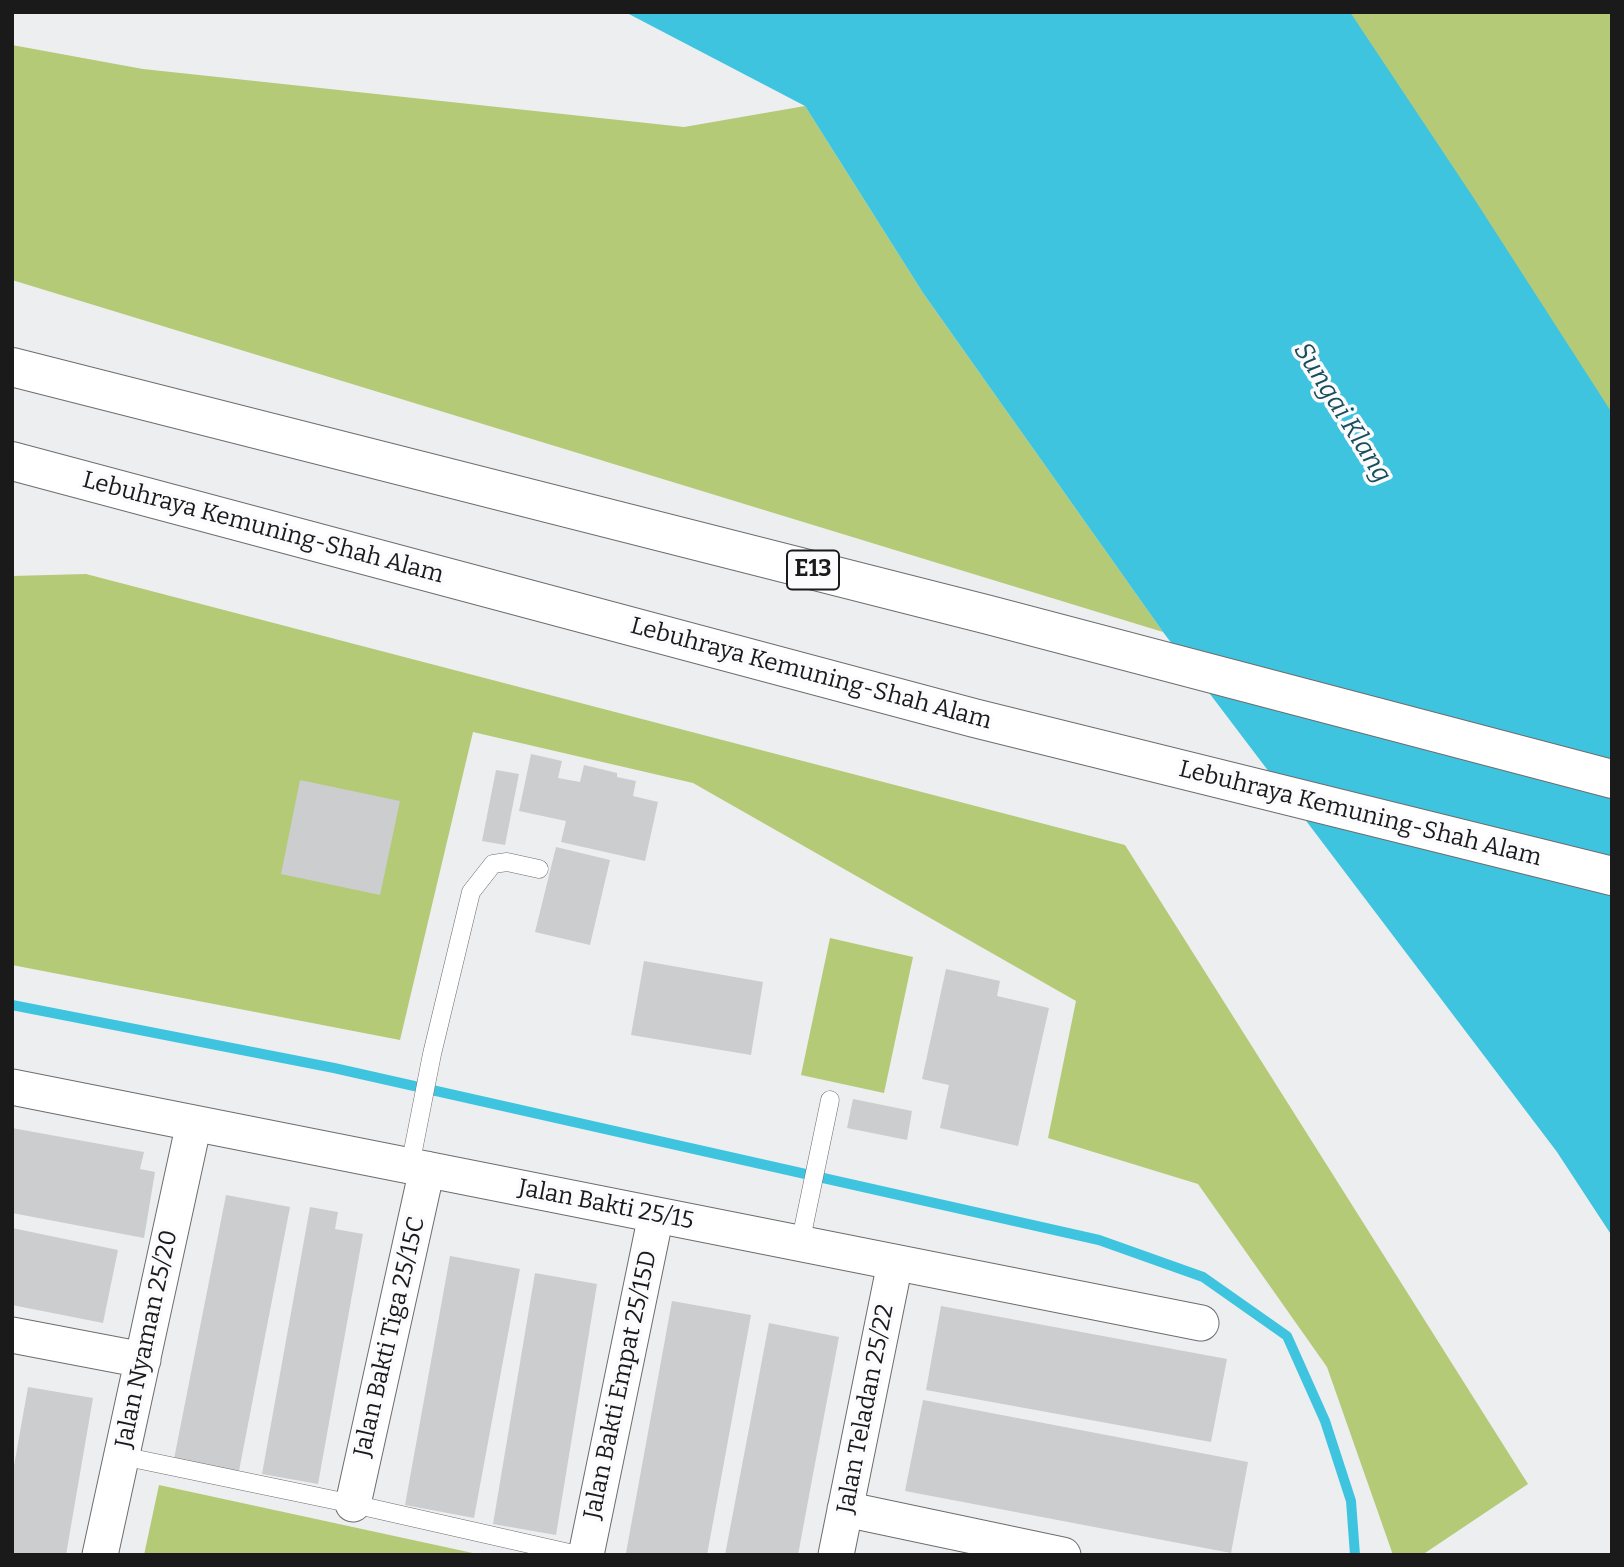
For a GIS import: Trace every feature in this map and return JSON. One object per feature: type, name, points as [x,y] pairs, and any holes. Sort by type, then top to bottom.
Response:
[{"type":"highway","name":"E13","points":[[12,367],[1002,618],[1612,779]]},
{"type":"highway","name":"Lebuhraya Kemuning-Shah Alam","points":[[12,461],[974,718],[1612,876]]},
{"type":"street","name":"Jalan Bakti 25/15","points":[[12,1087],[1200,1323]]},
{"type":"street","name":"Jalan Nyaman 25/20","points":[[100,1555],[194,1123]]},
{"type":"street","name":"Jalan Bakti Tiga 25/15C","points":[[353,1504],[418,1168]]},
{"type":"street","name":"Jalan Bakti Empat 25/15D","points":[[586,1555],[656,1215]]},
{"type":"street","name":"Jalan Teladan 25/22","points":[[836,1555],[895,1262]]},
{"type":"street","points":[[12,1335],[143,1360]]},
{"type":"street","points":[[845,1509],[1063,1555]]},
{"type":"lane","points":[[418,1168],[418,1126],[432,1054],[471,892],[493,864],[507,862],[539,869]]},
{"type":"lane","points":[[800,1244],[830,1100]]},
{"type":"lane","points":[[122,1456],[353,1504],[578,1555]]},
{"type":"green space","points":[[1349,12],[1612,12],[1612,418]]},
{"type":"green space","points":[[12,45],[143,69],[684,127],[805,106],[923,293],[1163,632],[12,280]]},
{"type":"green space","points":[[86,574],[1125,845],[1528,1484],[1422,1555],[1393,1555],[1327,1367],[1198,1184],[1048,1138],[1076,1001],[693,783],[473,732],[400,1040],[12,965],[12,576]]},
{"type":"green space","points":[[830,938],[913,957],[884,1093],[801,1075]]},
{"type":"green space","points":[[159,1485],[482,1555],[144,1555]]},
{"type":"water","name":"Sungai Klang","points":[[625,12],[1350,12],[1612,413],[1612,1236],[1557,1152],[1163,632],[923,293],[805,106]]},
{"type":"building","points":[[531,754],[562,761],[558,778],[580,782],[584,765],[636,781],[633,796],[658,802],[645,861],[561,842],[566,821],[519,811]]},
{"type":"building","points":[[496,770],[519,774],[505,845],[482,841]]},
{"type":"building","points":[[300,780],[400,801],[380,895],[281,874]]},
{"type":"building","points":[[556,847],[610,860],[590,945],[535,932]]},
{"type":"building","points":[[644,961],[763,982],[751,1055],[631,1035]]},
{"type":"building","points":[[946,969],[1000,981],[997,996],[1049,1008],[1018,1146],[940,1128],[949,1085],[922,1079]]},
{"type":"building","points":[[853,1099],[912,1111],[907,1140],[847,1128]]},
{"type":"building","points":[[12,1128],[144,1152],[140,1169],[155,1172],[144,1238],[12,1213]]},
{"type":"building","points":[[226,1195],[290,1207],[239,1471],[174,1459]]},
{"type":"building","points":[[310,1207],[338,1212],[335,1229],[363,1234],[318,1484],[262,1474]]},
{"type":"building","points":[[12,1228],[118,1250],[103,1323],[12,1305]]},
{"type":"building","points":[[450,1256],[520,1269],[474,1518],[405,1505]]},
{"type":"building","points":[[535,1273],[597,1284],[556,1535],[493,1524]]},
{"type":"building","points":[[672,1301],[751,1315],[707,1555],[636,1555],[626,1553]]},
{"type":"building","points":[[941,1306],[1227,1359],[1211,1442],[926,1390]]},
{"type":"building","points":[[769,1323],[839,1337],[798,1555],[725,1555]]},
{"type":"building","points":[[28,1387],[93,1398],[66,1555],[12,1555],[12,1477]]},
{"type":"building","points":[[923,1400],[1248,1462],[1231,1553],[905,1491]]},
{"type":"waterway","points":[[12,1005],[334,1068],[1099,1240],[1203,1277],[1287,1336],[1325,1421],[1351,1501],[1355,1555]]}]
